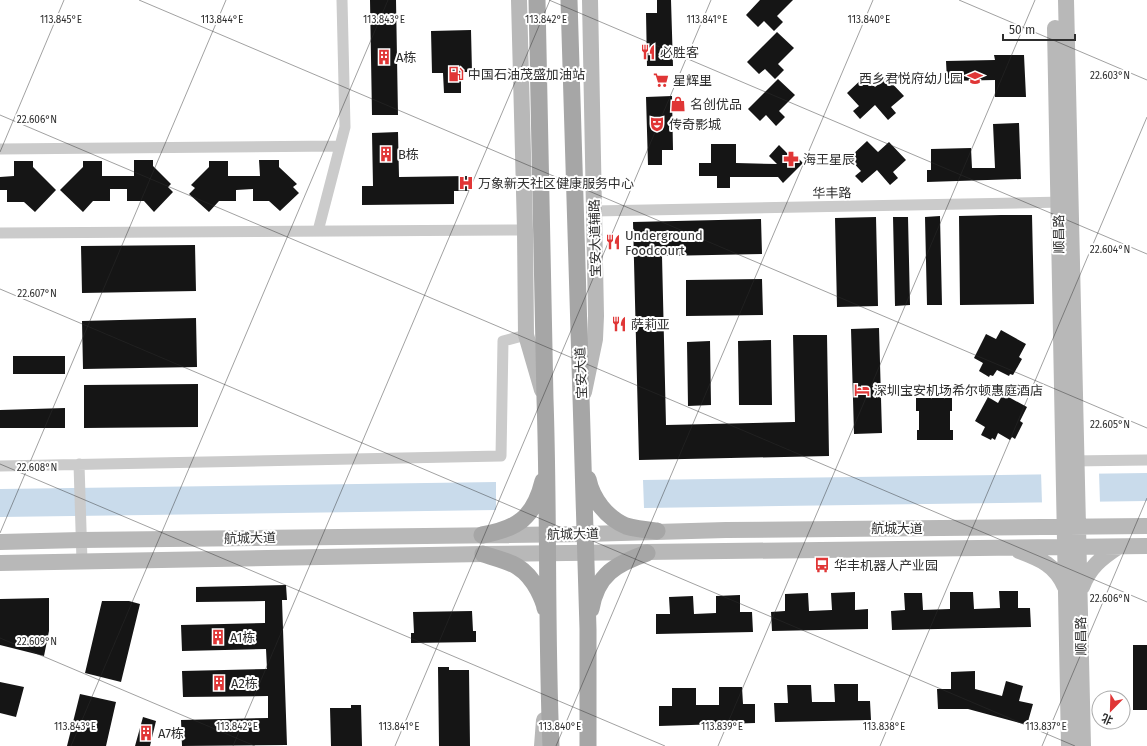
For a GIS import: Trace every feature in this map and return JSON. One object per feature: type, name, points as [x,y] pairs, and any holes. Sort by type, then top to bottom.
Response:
[{"type":"main road","points":[[519,0],[526,335],[545,399]]},
{"type":"main road","points":[[537,0],[547,462],[548,678],[551,746]]},
{"type":"main road","name":"宝安大道","points":[[569,0],[586,534],[588,746]]},
{"type":"main road","name":"宝安大道辅路","points":[[582,404],[595,339],[596,316],[590,0]]},
{"type":"main road","name":"顺昌路","points":[[1055,0],[1065,202]]},
{"type":"main road","name":"顺昌路","points":[[1066,0],[1065,202],[1071,510],[1073,592],[1083,746]]},
{"type":"main road","points":[[584,461],[591,489],[596,500],[606,513],[626,526],[657,531]]},
{"type":"main road","points":[[482,535],[511,527],[526,516],[538,497],[547,462]]},
{"type":"main road","name":"航城大道","points":[[0,542],[586,534],[657,531],[1147,526]]},
{"type":"main road","name":"航城大道","points":[[0,563],[483,554],[1147,546]]},
{"type":"main road","points":[[1012,548],[1051,566],[1073,592],[1101,558],[1118,547]]},
{"type":"main road","points":[[588,629],[595,596],[605,576],[615,567],[627,560],[647,553]]},
{"type":"main road","points":[[483,554],[514,564],[528,574],[535,584],[545,605],[548,623]]},
{"type":"main road","name":"顺昌路","points":[[1069,746],[1073,592]]},
{"type":"main road","points":[[542,746],[548,678]]},
{"type":"main road","points":[[588,692],[595,746]]},
{"type":"street","points":[[318,231],[345,127],[342,0]]},
{"type":"street","points":[[0,149],[340,146]]},
{"type":"street","name":"华丰路","points":[[594,211],[1065,202]]},
{"type":"street","points":[[0,233],[525,230]]},
{"type":"street","points":[[0,466],[79,466],[501,456],[502,341],[526,335]]},
{"type":"street","points":[[1070,464],[1147,460]]},
{"type":"street","points":[[79,466],[82,561]]},
{"type":"water","points":[[1147,473],[1147,501],[644,508],[643,480]]},
{"type":"water","points":[[496,482],[496,510],[0,517],[0,489]]},
{"type":"pier","points":[[1041,472],[1099,472],[1100,504],[1042,504]]},
{"type":"building","name":"A栋","points":[[370,0],[396,0],[398,115],[372,115]]},
{"type":"building","points":[[657,0],[671,0],[673,66],[647,66],[646,13],[657,13]]},
{"type":"building","points":[[760,0],[793,0],[777,16],[783,22],[774,31],[764,21],[758,27],[746,15]]},
{"type":"building","points":[[471,30],[472,72],[461,72],[461,93],[444,93],[443,73],[432,73],[431,31]]},
{"type":"building","points":[[777,32],[794,48],[778,64],[784,70],[775,79],[765,69],[759,74],[747,62]]},
{"type":"building","points":[[994,55],[1024,55],[1026,97],[995,97],[995,80],[947,81],[946,61],[995,60]]},
{"type":"building","points":[[865,76],[875,87],[886,77],[904,96],[891,107],[896,113],[888,120],[875,105],[860,119],[853,111],[859,106],[847,93]]},
{"type":"building","points":[[778,79],[795,95],[779,111],[785,117],[776,126],[766,115],[760,121],[748,109]]},
{"type":"building","points":[[672,96],[673,150],[662,150],[662,165],[648,165],[646,97]]},
{"type":"building","points":[[1019,123],[1021,179],[927,182],[927,170],[931,170],[931,149],[971,148],[972,168],[995,168],[993,124]]},
{"type":"building","name":"B栋","points":[[398,132],[399,177],[468,176],[469,191],[454,191],[454,204],[362,205],[362,186],[373,186],[372,133]]},
{"type":"building","points":[[867,141],[878,152],[889,142],[906,160],[893,172],[898,178],[890,185],[877,170],[862,183],[855,176],[861,171],[849,158]]},
{"type":"building","points":[[711,144],[736,144],[736,163],[777,164],[769,156],[779,145],[791,157],[794,154],[803,163],[783,183],[778,177],[730,177],[730,188],[717,188],[717,176],[699,176],[699,163],[711,163]]},
{"type":"building","points":[[134,160],[153,160],[153,166],[171,184],[168,187],[173,192],[154,212],[144,201],[127,201],[127,189],[110,189],[110,201],[93,201],[83,212],[60,190],[83,167],[83,161],[102,161],[102,176],[134,176]]},
{"type":"building","points":[[259,160],[279,160],[279,167],[297,184],[293,187],[299,193],[280,211],[269,201],[253,201],[253,189],[236,190],[236,201],[219,201],[209,212],[189,194],[195,188],[191,185],[209,167],[209,161],[228,161],[228,176],[260,176]]},
{"type":"building","points":[[14,161],[33,161],[33,167],[56,190],[35,212],[24,202],[7,202],[7,190],[0,190],[0,177],[14,176]]},
{"type":"building","points":[[1032,215],[1034,304],[960,305],[959,216]]},
{"type":"building","points":[[940,216],[942,305],[927,305],[925,217]]},
{"type":"building","points":[[876,217],[878,306],[837,307],[835,218]]},
{"type":"building","points":[[893,217],[908,217],[910,305],[895,306]]},
{"type":"building","points":[[761,219],[762,254],[662,256],[666,425],[795,422],[793,335],[827,335],[829,456],[639,460],[633,222]]},
{"type":"building","points":[[195,245],[196,291],[82,293],[81,246]]},
{"type":"building","points":[[762,279],[763,315],[686,316],[686,280]]},
{"type":"building","points":[[196,318],[197,367],[83,369],[82,321]]},
{"type":"building","points":[[879,328],[882,433],[854,434],[851,329]]},
{"type":"building","points":[[1001,330],[1026,344],[1019,357],[1022,359],[1013,375],[1010,374],[1009,376],[997,370],[993,376],[990,375],[989,377],[979,371],[983,363],[974,358],[986,334],[996,339]]},
{"type":"building","points":[[771,340],[772,405],[739,405],[738,341]]},
{"type":"building","points":[[710,341],[711,405],[688,406],[687,342]]},
{"type":"building","points":[[13,356],[65,356],[65,374],[13,374]]},
{"type":"building","points":[[198,384],[198,427],[84,428],[84,385]]},
{"type":"building","points":[[1003,394],[1027,407],[1020,421],[1023,423],[1015,439],[1012,437],[1010,440],[998,433],[995,440],[992,438],[991,440],[981,435],[985,427],[975,421],[988,397],[998,403]]},
{"type":"building","points":[[916,398],[952,398],[950,430],[953,430],[953,440],[917,440],[917,430],[919,430],[919,411],[916,411]]},
{"type":"building","points":[[65,408],[65,428],[0,428],[0,410]]},
{"type":"building","points":[[286,585],[287,600],[282,600],[287,745],[182,746],[181,720],[268,718],[268,696],[183,697],[182,671],[267,669],[266,649],[182,651],[181,625],[265,623],[265,601],[196,602],[196,587]]},
{"type":"building","points":[[999,591],[1018,591],[1018,608],[1030,608],[1031,627],[892,630],[891,611],[905,610],[904,593],[922,593],[923,610],[950,609],[950,592],[973,592],[974,609],[1000,608]]},
{"type":"building","points":[[855,592],[855,610],[868,609],[868,629],[772,631],[771,612],[785,611],[785,594],[808,593],[809,611],[832,610],[831,593]]},
{"type":"building","points":[[740,595],[740,612],[752,612],[753,632],[656,634],[656,614],[670,614],[669,597],[693,596],[694,614],[716,613],[716,596]]},
{"type":"building","points":[[49,598],[49,631],[44,656],[0,645],[0,599]]},
{"type":"building","points":[[102,601],[129,601],[140,604],[121,682],[85,673]]},
{"type":"building","points":[[472,611],[473,631],[476,631],[476,642],[411,643],[411,633],[414,633],[413,612]]},
{"type":"building","points":[[1133,645],[1147,645],[1147,710],[1133,710]]},
{"type":"building","points":[[438,667],[449,667],[449,670],[469,670],[470,746],[439,746]]},
{"type":"building","points":[[975,671],[975,689],[1002,696],[1006,681],[1023,686],[1019,701],[1033,704],[1027,725],[968,709],[938,709],[937,689],[951,689],[951,672]]},
{"type":"building","points":[[0,682],[24,687],[16,717],[0,713]]},
{"type":"building","points":[[834,684],[858,684],[858,701],[870,701],[871,720],[775,722],[774,703],[788,703],[787,685],[811,685],[812,702],[835,702]]},
{"type":"building","points":[[719,687],[742,687],[743,704],[755,704],[755,723],[659,726],[659,706],[672,706],[672,688],[696,688],[696,705],[719,705]]},
{"type":"building","points":[[80,694],[116,702],[106,746],[67,746]]},
{"type":"building","points":[[351,705],[361,705],[362,746],[331,746],[330,708],[351,708]]},
{"type":"building","name":"A7栋","points":[[143,717],[156,721],[150,746],[135,746]]},
{"type":"place","name":"必胜客","points":[[648,52]]},
{"type":"place","name":"A栋","points":[[384,57]]},
{"type":"place","name":"中国石油茂盛加油站","points":[[456,74]]},
{"type":"place","name":"西乡君悦府幼儿园","points":[[975,78]]},
{"type":"place","name":"星辉里","points":[[661,80]]},
{"type":"place","name":"名创优品","points":[[678,104]]},
{"type":"place","name":"传奇影城","points":[[657,124]]},
{"type":"place","name":"B栋","points":[[386,154]]},
{"type":"place","name":"海王星辰","points":[[791,159]]},
{"type":"place","name":"万象新天社区健康服务中心","points":[[466,183]]},
{"type":"place","name":"Underground Foodcourt","points":[[613,242]]},
{"type":"place","name":"萨莉亚","points":[[619,324]]},
{"type":"place","name":"深圳宝安机场希尔顿惠庭酒店","points":[[862,390]]},
{"type":"place","name":"华丰机器人产业园","points":[[822,565]]},
{"type":"place","name":"A1栋","points":[[218,637]]},
{"type":"place","name":"A2栋","points":[[219,683]]},
{"type":"place","name":"A7栋","points":[[146,733]]}]
